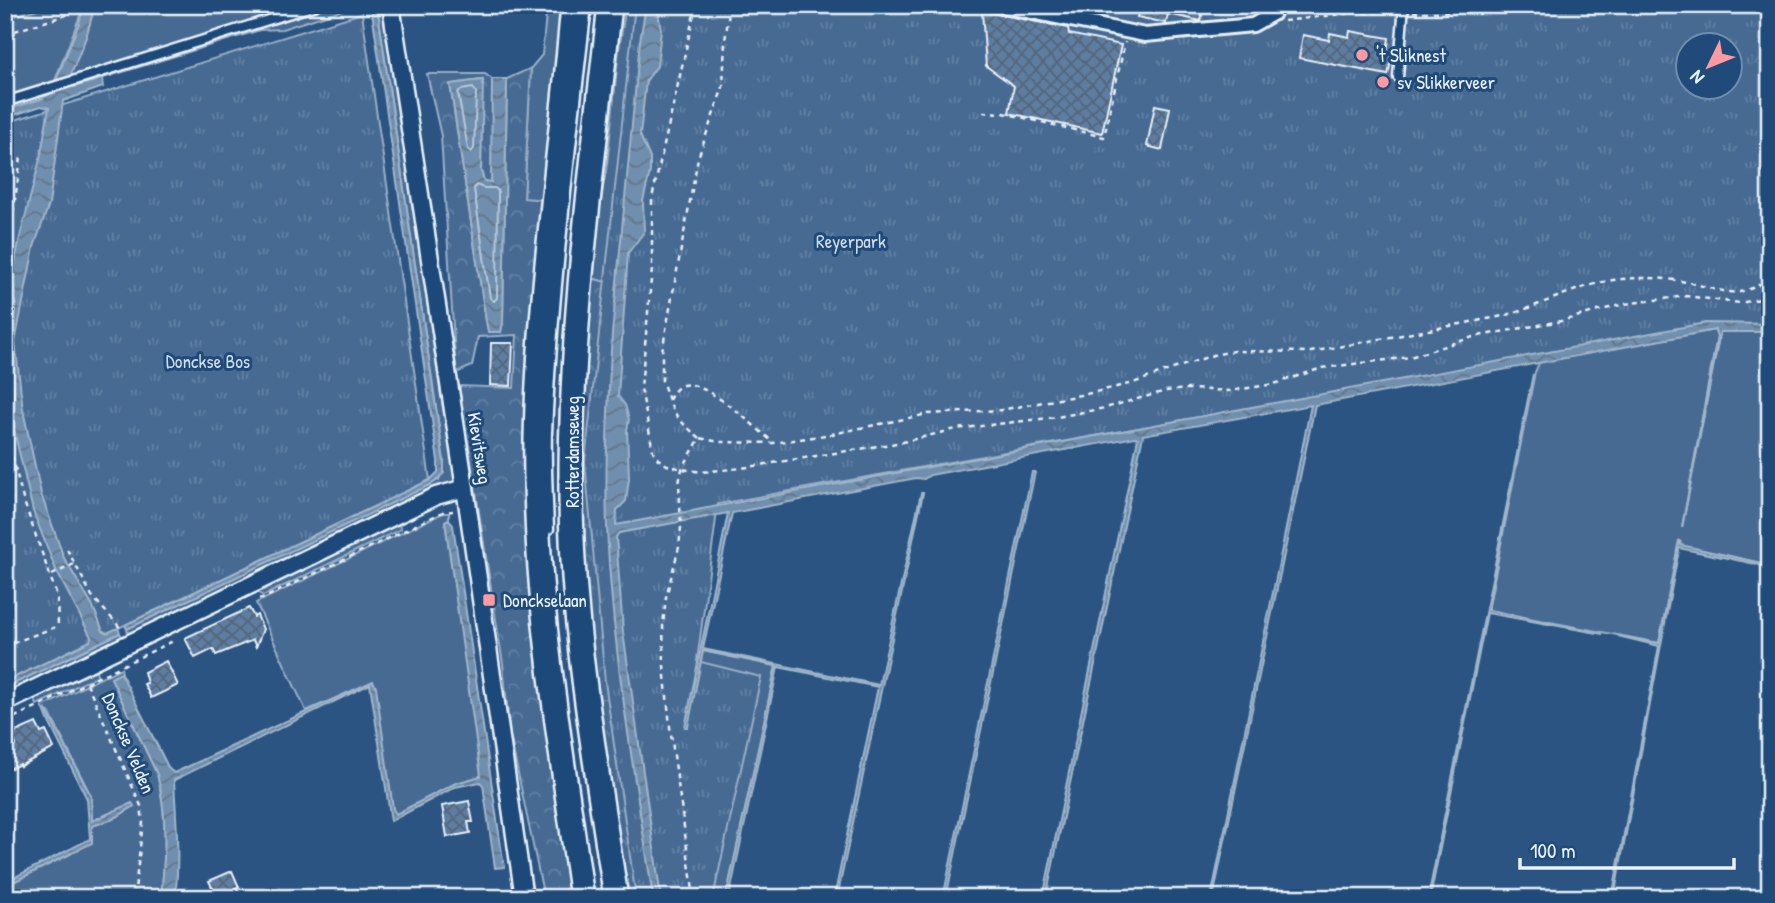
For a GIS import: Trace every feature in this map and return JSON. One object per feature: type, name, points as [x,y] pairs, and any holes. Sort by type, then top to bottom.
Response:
[{"type":"main road","name":"Rotterdamseweg","points":[[573,5],[543,327],[536,439],[543,601],[555,716],[582,898]]},
{"type":"main road","name":"Rotterdamseweg","points":[[610,5],[576,322],[570,493],[574,577],[593,741],[616,898]]},
{"type":"street","name":"Kievitsweg","points":[[391,5],[524,898]]},
{"type":"street","points":[[998,5],[1145,35],[1253,25],[1279,9]]},
{"type":"street","points":[[5,703],[126,637],[436,496],[465,488]]},
{"type":"lane","points":[[5,103],[316,5]]},
{"type":"lane","name":"Rotterdamseweg","points":[[550,543],[547,435],[573,130],[587,5]]},
{"type":"lane","points":[[1398,77],[1404,5]]},
{"type":"lane","points":[[552,594],[557,645]]},
{"type":"lane","points":[[560,671],[592,898]]},
{"type":"path","points":[[696,5],[652,198],[652,268],[641,388],[653,451],[658,459],[667,465],[702,472],[742,468],[903,442],[956,429],[1057,418],[1166,391],[1230,391],[1274,384],[1322,368],[1410,357],[1473,337],[1562,321],[1623,304],[1686,296],[1740,303],[1770,297]]},
{"type":"path","points":[[730,5],[723,87],[698,158],[662,351],[662,381],[672,410],[684,426],[699,438],[719,442],[774,443],[928,414],[1001,410],[1091,394],[1133,383],[1213,355],[1234,351],[1311,352],[1465,324],[1527,310],[1592,285],[1619,279],[1684,281],[1732,292],[1742,292],[1770,280]]},
{"type":"path","points":[[1762,5],[1770,13]]},
{"type":"path","points":[[5,34],[99,6]]},
{"type":"path","points":[[983,112],[1004,113],[1104,137],[1128,33]]},
{"type":"path","points":[[1770,141],[1762,168],[1770,188]]},
{"type":"path","points":[[5,272],[21,157]]},
{"type":"path","points":[[669,400],[674,391],[683,385],[696,385],[774,443]]},
{"type":"path","points":[[5,427],[23,499],[53,575],[58,626],[5,646]]},
{"type":"path","points":[[694,898],[664,666],[663,625],[666,597],[679,547],[679,482],[682,469],[699,438]]},
{"type":"path","points":[[67,548],[72,565],[92,596],[126,637]]},
{"type":"path","points":[[53,575],[72,565]]},
{"type":"path","name":"Donckse Velden","points":[[87,682],[141,806],[143,822],[134,898]]},
{"type":"green space","points":[[50,5],[84,5],[54,83],[5,99],[5,19]]},
{"type":"green space","points":[[95,5],[347,5],[348,8],[282,29],[260,30],[65,88],[86,37]]},
{"type":"green space","points":[[377,5],[384,5],[441,396],[456,480],[132,636],[127,629],[439,480],[444,462]]},
{"type":"green space","points":[[547,5],[562,5],[546,200],[524,199],[531,68],[542,55]]},
{"type":"green space","points":[[626,5],[646,5],[616,285],[588,277],[607,164]]},
{"type":"green space","name":"Reyerpark","points":[[635,5],[1770,5],[1770,327],[1709,325],[718,504],[697,661],[761,677],[713,898],[636,898],[605,682],[585,461]]},
{"type":"green space","name":"Donckse Bos","points":[[362,13],[430,480],[5,682],[5,123]]},
{"type":"green space","points":[[531,68],[524,198],[546,200],[532,367],[578,898],[544,898],[510,735],[503,664],[459,386],[514,388],[517,335],[478,337],[472,366],[456,373],[441,136],[427,74],[485,74],[492,79],[492,182],[484,181],[481,171],[482,80],[450,84],[486,321],[501,332],[507,79]]},
{"type":"green space","points":[[588,277],[616,285],[653,898],[624,898],[590,663],[578,480]]},
{"type":"green space","points":[[1715,330],[1717,337],[1682,527],[1720,332],[1770,332],[1770,565],[1680,545],[1659,643],[1488,610],[1535,372],[1540,361]]},
{"type":"green space","points":[[443,513],[449,513],[449,519],[445,521],[482,774],[478,778],[456,783],[396,815],[393,810],[373,682],[306,711],[256,603]]},
{"type":"green space","points":[[397,521],[401,529],[263,596],[250,592]]},
{"type":"green space","points":[[120,633],[121,642],[5,697],[5,688]]},
{"type":"green space","points":[[703,651],[776,666],[726,898],[709,898],[698,673]]},
{"type":"green space","points":[[94,667],[98,676],[37,705],[33,696]]},
{"type":"green space","points":[[121,668],[122,673],[111,678],[157,774],[163,805],[165,836],[161,898],[5,898],[5,886],[69,855],[92,840],[92,826],[113,819],[133,807],[132,804],[92,821],[91,796],[49,712],[42,707]]},
{"type":"water","points":[[84,5],[95,5],[86,37],[66,87],[102,79],[103,87],[63,101],[49,204],[34,247],[15,342],[23,410],[41,494],[64,558],[93,607],[103,631],[107,633],[118,628],[120,633],[5,688],[5,682],[90,641],[91,637],[56,570],[33,511],[5,392],[5,310],[49,108],[41,106],[5,118],[5,110],[41,99],[51,93]]},
{"type":"water","points":[[371,5],[377,5],[444,473],[432,484],[127,629],[125,625],[430,480],[438,472]]},
{"type":"water","points":[[646,5],[657,5],[661,30],[657,66],[646,81],[640,135],[650,158],[650,172],[643,201],[644,232],[628,253],[618,396],[625,405],[629,419],[629,478],[626,501],[617,510],[616,525],[1705,323],[1770,324],[1770,332],[1720,332],[1682,528],[1717,337],[1715,330],[1315,405],[1213,898],[1311,405],[1143,435],[1046,898],[1043,898],[1138,438],[732,513],[703,649],[879,685],[923,493],[837,898],[834,898],[878,687],[778,667],[729,898],[726,898],[776,666],[703,651],[688,727],[685,727],[728,513],[619,533],[616,537],[623,632],[661,898],[653,898],[619,666],[606,502],[612,334],[640,41]]},
{"type":"water","points":[[492,79],[507,79],[501,332],[488,332],[450,84],[483,80],[481,171],[484,181],[491,182]]},
{"type":"water","points":[[1533,374],[1488,610],[1603,634],[1487,613],[1428,898]]},
{"type":"water","points":[[1032,472],[1035,472],[946,898],[943,898]]},
{"type":"water","points":[[449,519],[453,525],[504,867],[495,868],[483,785],[480,782],[455,787],[391,821],[370,684],[174,780],[177,854],[175,898],[161,898],[165,836],[163,805],[157,774],[111,678],[121,673],[169,769],[174,773],[373,681],[393,809],[396,814],[456,783],[481,776],[445,521]]},
{"type":"water","points":[[1679,540],[1680,545],[1770,567],[1679,548],[1612,898],[1659,646],[1618,636],[1659,643]]},
{"type":"water","points":[[46,710],[91,796],[92,821],[132,803],[134,806],[113,819],[92,826],[92,843],[5,886],[5,882],[90,839],[87,799],[49,722]]},
{"type":"building","points":[[1140,5],[1204,5],[1201,21],[1168,14],[1166,23],[1137,17]]},
{"type":"building","points":[[982,11],[1068,28],[1069,34],[1121,45],[1102,133],[1009,113],[1014,86],[986,66]]},
{"type":"building","name":"'t Sliknest","points":[[1350,31],[1389,38],[1387,51],[1393,52],[1388,75],[1299,58],[1303,35],[1329,40],[1330,33],[1349,37]]},
{"type":"building","points":[[1155,105],[1170,108],[1162,150],[1147,146]]},
{"type":"building","points":[[491,343],[513,343],[511,386],[490,385]]},
{"type":"building","points":[[249,608],[254,617],[257,615],[263,629],[256,647],[253,640],[216,655],[213,649],[195,658],[185,638]]},
{"type":"building","points":[[166,661],[178,685],[151,698],[144,684],[147,683],[144,672]]},
{"type":"building","points":[[36,723],[41,733],[46,731],[54,748],[5,771],[5,755],[13,751],[11,747],[16,745],[11,734]]},
{"type":"building","points":[[469,801],[473,822],[468,822],[470,833],[447,837],[442,806]]},
{"type":"building","points":[[232,871],[239,887],[217,897],[209,881]]},
{"type":"place","name":"'t Sliknest","points":[[1362,55]]},
{"type":"place","name":"sv Slikkerveer","points":[[1383,82]]},
{"type":"place","name":"Donckselaan","points":[[489,600]]}]
